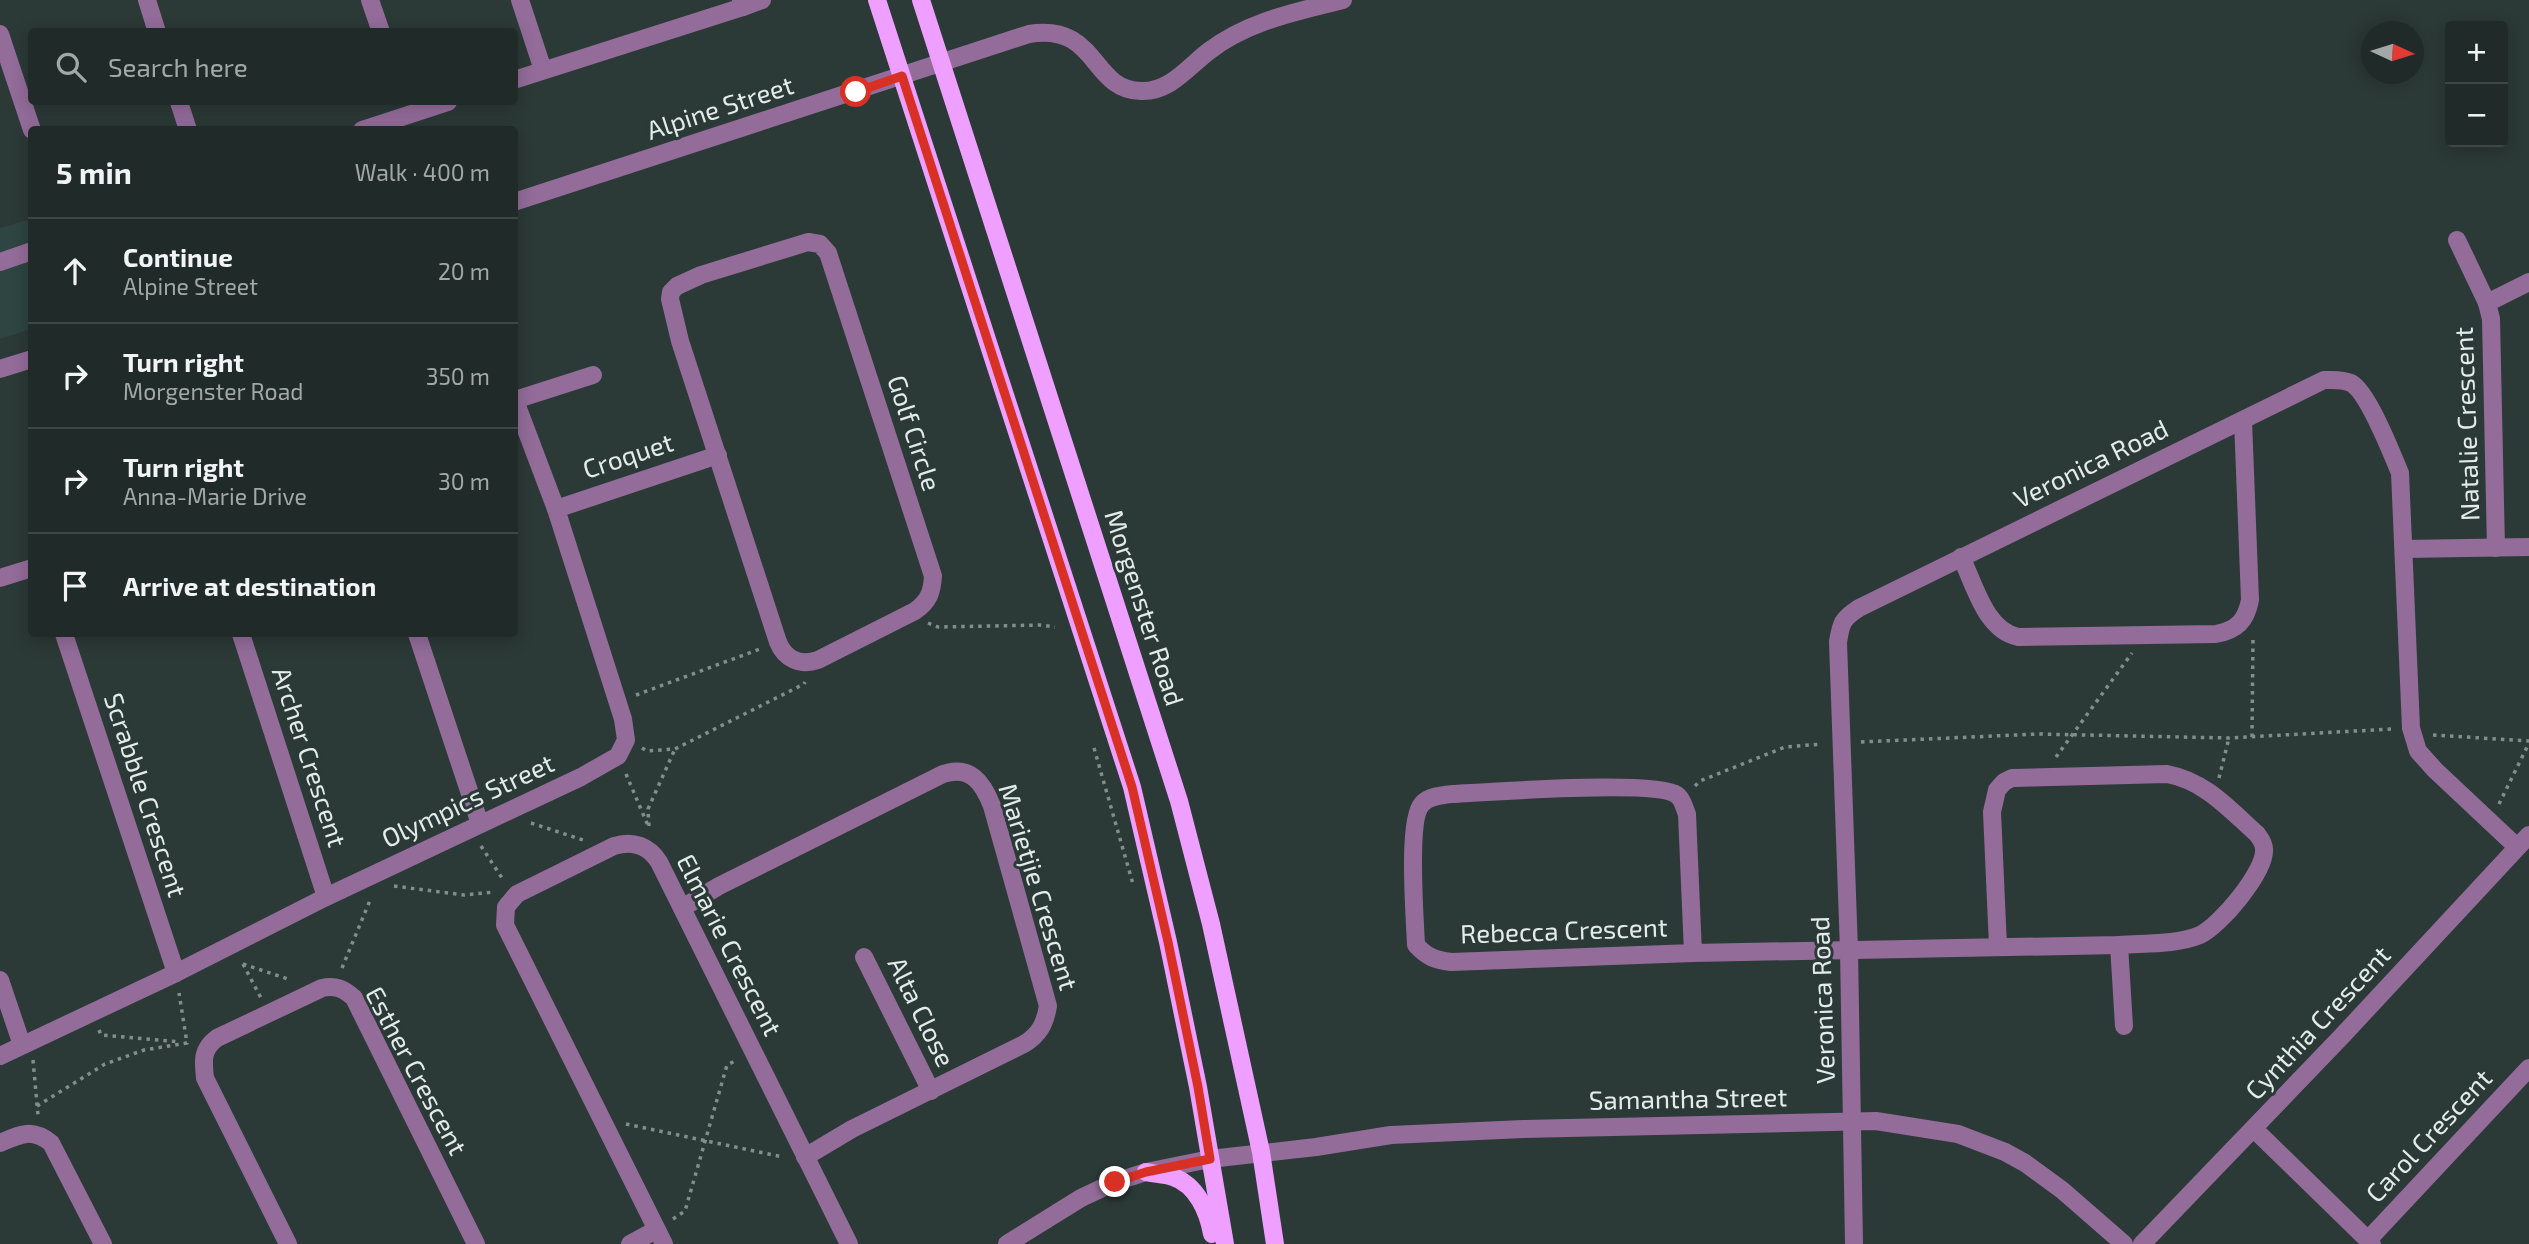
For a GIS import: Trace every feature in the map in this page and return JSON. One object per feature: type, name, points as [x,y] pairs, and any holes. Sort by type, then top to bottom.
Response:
[{"type":"main road","points":[[877,0],[1132,787],[1198,1087],[1225,1244]]},
{"type":"main road","name":"Morgenster Road","points":[[921,0],[1179,802],[1211,924],[1261,1152],[1275,1244]]},
{"type":"main road","points":[[1146,1172],[1172,1177],[1184,1182],[1191,1189],[1208,1215],[1215,1244]]},
{"type":"street","points":[[146,0],[156,28]]},
{"type":"street","points":[[370,0],[380,28]]},
{"type":"street","points":[[520,0],[543,70]]},
{"type":"street","points":[[518,79],[742,3],[762,0]]},
{"type":"street","name":"Alpine Street","points":[[518,201],[1029,34],[1044,32],[1069,37],[1082,45],[1106,74],[1124,88],[1152,91],[1161,89],[1210,50],[1238,32],[1269,19],[1343,0]]},
{"type":"street","points":[[0,34],[31,126]]},
{"type":"street","points":[[180,105],[187,126]]},
{"type":"street","points":[[370,126],[406,108],[427,105]]},
{"type":"street","points":[[2457,240],[2487,303]]},
{"type":"street","name":"Golf Circle","points":[[778,642],[674,320],[670,299],[671,292],[677,286],[701,275],[808,243],[820,244],[828,253],[933,576],[928,599],[906,615],[818,660],[805,663]]},
{"type":"street","points":[[0,262],[28,252]]},
{"type":"street","name":"Natalie Crescent","points":[[2497,548],[2491,319],[2487,303],[2529,282]]},
{"type":"street","points":[[0,369],[28,360]]},
{"type":"street","points":[[518,398],[593,374]]},
{"type":"street","name":"Veronica Road","points":[[1854,1244],[1849,950],[1838,642],[1844,618],[1961,557],[2324,380],[2351,383],[2361,390],[2400,473],[2411,728],[2418,751],[2435,771],[2491,822],[2523,841]]},
{"type":"street","points":[[518,407],[556,509],[618,702],[622,748]]},
{"type":"street","points":[[1961,557],[1990,618],[2006,634],[2018,637],[2216,634],[2232,631],[2248,614],[2250,600],[2243,420]]},
{"type":"street","name":"Croquet","points":[[556,509],[718,455]]},
{"type":"street","name":"Natalie Crescent","points":[[2404,549],[2529,547]]},
{"type":"street","points":[[0,578],[28,569]]},
{"type":"street","name":"Scrabble Crescent","points":[[65,637],[176,972]]},
{"type":"street","name":"Archer Crescent","points":[[242,637],[326,897]]},
{"type":"street","points":[[418,637],[480,824]]},
{"type":"street","points":[[778,642],[788,656],[805,663]]},
{"type":"street","name":"Olympics Street","points":[[0,1056],[580,777],[622,748]]},
{"type":"street","name":"Marietjie Crescent","points":[[682,908],[719,886],[943,774],[960,771],[978,779],[984,786],[1048,1006],[1046,1019],[1032,1039],[803,1153]]},
{"type":"street","name":"Rebecca Crescent","points":[[1693,953],[1687,814],[1677,794],[1657,790],[1600,788],[1453,794],[1436,796],[1422,804],[1415,817],[1413,845],[1416,945],[1434,960],[1451,962],[1693,953],[2119,945],[2182,941],[2203,934],[2246,890],[2261,866],[2264,848],[2262,841],[2208,790],[2186,777],[2167,774],[2012,778],[1997,790],[1992,812],[1998,946]]},
{"type":"street","name":"Cynthia Crescent","points":[[2142,1244],[2254,1129],[2523,841]]},
{"type":"street","name":"Elmarie Crescent","points":[[614,846],[633,844],[650,851],[659,862],[849,1244]]},
{"type":"street","points":[[614,846],[522,891],[506,907],[505,925],[660,1237],[630,1244]]},
{"type":"street","points":[[2119,945],[2124,1026]]},
{"type":"street","name":"Alta Close","points":[[864,957],[930,1091]]},
{"type":"street","points":[[0,980],[22,1045]]},
{"type":"street","name":"Esther Crescent","points":[[203,1061],[209,1044],[270,1013],[329,987],[345,990],[354,998],[476,1244]]},
{"type":"street","points":[[203,1061],[205,1078],[288,1244]]},
{"type":"street","name":"Carol Crescent","points":[[2370,1242],[2529,1068]]},
{"type":"street","name":"Samantha Street","points":[[1011,1243],[1100,1188],[1146,1172],[1210,1159],[1391,1135],[1523,1129],[1889,1122],[1958,1134],[2005,1152],[2062,1190],[2124,1244]]},
{"type":"street","points":[[2254,1129],[2370,1242]]},
{"type":"street","points":[[0,1143],[29,1133],[40,1135],[51,1143],[103,1244]]},
{"type":"path","points":[[906,615],[938,627],[1055,627]]},
{"type":"path","points":[[2241,623],[2254,639],[2254,697],[2250,709],[2252,737]]},
{"type":"path","points":[[2042,776],[2139,644],[2140,635]]},
{"type":"path","points":[[618,702],[778,642]]},
{"type":"path","points":[[649,828],[622,748],[647,751],[675,749],[804,684],[805,663]]},
{"type":"path","points":[[1682,800],[1700,781],[1785,747],[1840,742],[2038,734],[2229,738],[2411,728],[2438,737],[2529,742],[2491,822]]},
{"type":"path","points":[[2208,790],[2220,777],[2229,738]]},
{"type":"path","points":[[1094,748],[1133,887]]},
{"type":"path","points":[[650,851],[648,809],[675,749]]},
{"type":"path","points":[[526,822],[596,844],[614,846]]},
{"type":"path","points":[[480,824],[479,842],[507,886],[509,902]]},
{"type":"path","points":[[369,877],[398,888],[464,895],[501,891],[509,902]]},
{"type":"path","points":[[243,964],[305,985],[329,987],[374,890],[369,877]]},
{"type":"path","points":[[232,944],[270,1013]]},
{"type":"path","points":[[176,972],[187,1043],[203,1061]]},
{"type":"path","points":[[91,1012],[102,1035],[187,1043]]},
{"type":"path","points":[[37,1106],[105,1064],[144,1050],[187,1043]]},
{"type":"path","points":[[22,1045],[33,1059],[40,1135]]},
{"type":"path","points":[[660,1237],[685,1211],[727,1065],[753,1050]]},
{"type":"path","points":[[605,1127],[615,1121],[786,1157],[803,1153]]},
{"type":"shaded area","points":[[28,220],[28,330],[0,339],[0,228]]},
{"type":"route","points":[[856,92],[902,76],[1132,787],[1168,942],[1210,1159],[1146,1172],[1115,1182]]}]
